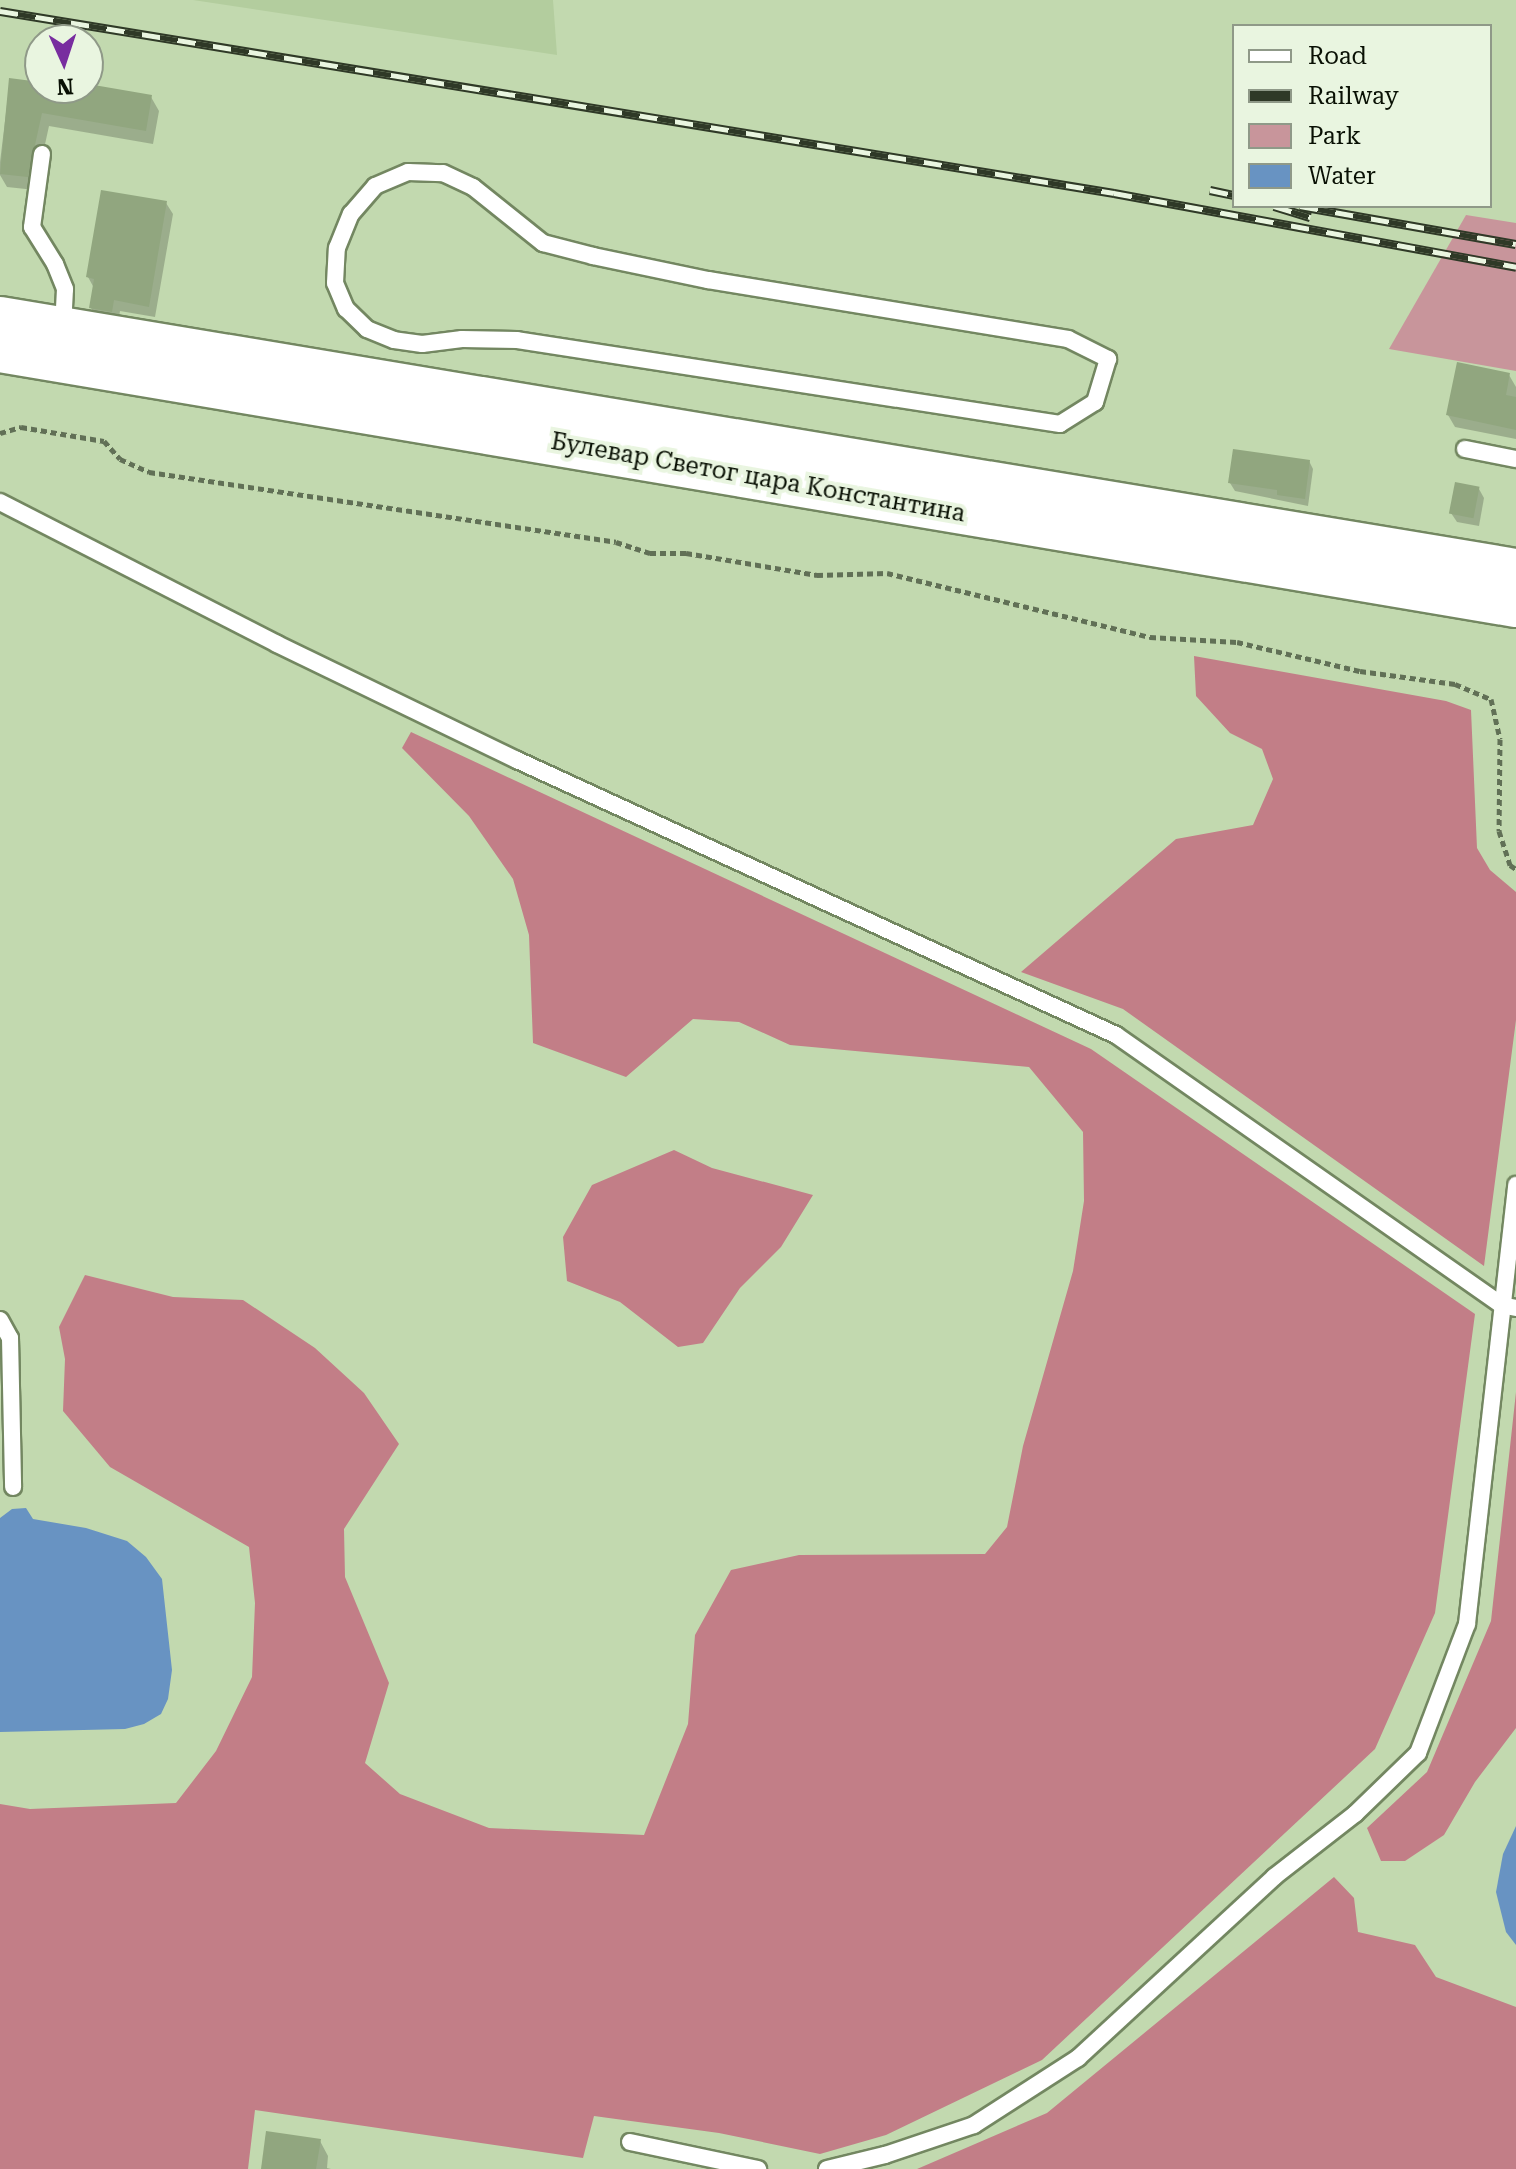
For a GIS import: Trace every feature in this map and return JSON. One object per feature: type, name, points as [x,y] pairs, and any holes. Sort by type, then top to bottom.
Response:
[{"type":"main road","name":"Булевар Светог цара Константина","points":[[0,319],[1516,571]]},
{"type":"main road","name":"Булевар Светог цара Константина","points":[[0,350],[1516,605]]},
{"type":"lane","points":[[42,154],[32,227],[55,264],[65,289],[63,329]]},
{"type":"lane","points":[[408,172],[443,173],[473,187],[543,243],[708,280],[1068,339],[1108,359],[1095,402],[1060,424],[517,340],[462,339],[422,344],[394,340],[367,329],[346,309],[335,283],[337,248],[351,214],[375,186],[408,172]]},
{"type":"lane","points":[[1465,449],[1516,459]]},
{"type":"lane","points":[[0,502],[277,644],[517,760],[1116,1035],[1509,1306]]},
{"type":"lane","points":[[827,2169],[885,2155],[974,2125],[1078,2058],[1274,1877],[1355,1814],[1418,1753],[1467,1624],[1509,1306],[1516,1185]]},
{"type":"lane","points":[[0,1320],[10,1338],[13,1487]]},
{"type":"lane","points":[[630,2142],[758,2169]]},
{"type":"path","points":[[0,433],[21,427],[104,441],[120,459],[149,472],[616,542],[650,553],[686,553],[817,575],[887,573],[1150,637],[1237,642],[1360,671],[1455,684],[1491,699],[1500,739],[1499,831],[1510,865],[1516,869]]},
{"type":"shaded area","points":[[193,0],[553,0],[557,55]]},
{"type":"shaded area","points":[[1194,656],[1446,701],[1471,710],[1477,848],[1490,870],[1516,892],[1516,1020],[1484,1266],[1123,1009],[1021,972],[1176,839],[1253,825],[1273,779],[1262,749],[1230,733],[1196,696]]},
{"type":"shaded area","points":[[411,732],[1091,1049],[1475,1314],[1435,1613],[1375,1749],[1042,2060],[886,2135],[820,2154],[719,2133],[594,2116],[583,2158],[255,2110],[248,2169],[0,2169],[0,1804],[30,1809],[176,1803],[216,1751],[252,1677],[255,1603],[249,1547],[110,1467],[63,1411],[65,1359],[59,1327],[85,1275],[173,1297],[243,1300],[315,1348],[364,1393],[399,1444],[344,1529],[345,1577],[389,1683],[365,1763],[400,1794],[489,1828],[644,1835],[688,1724],[695,1635],[731,1570],[799,1555],[985,1554],[1007,1527],[1023,1446],[1073,1271],[1084,1201],[1083,1132],[1029,1067],[790,1045],[739,1022],[693,1019],[626,1077],[533,1043],[529,935],[513,879],[469,816],[402,748]]},
{"type":"shaded area","points":[[674,1150],[712,1168],[813,1195],[781,1247],[740,1288],[703,1343],[678,1347],[620,1302],[567,1281],[563,1237],[592,1185]]},
{"type":"shaded area","points":[[1516,1392],[1516,1728],[1475,1782],[1444,1835],[1405,1861],[1381,1861],[1367,1828],[1427,1772],[1491,1621]]},
{"type":"shaded area","points":[[1334,1877],[1354,1898],[1358,1932],[1415,1945],[1436,1977],[1516,2007],[1516,2169],[917,2169],[1047,2113]]},
{"type":"green space","points":[[1466,215],[1516,223],[1516,371],[1389,349]]},
{"type":"water","points":[[26,1508],[33,1519],[86,1528],[127,1541],[146,1557],[162,1579],[172,1670],[168,1699],[161,1714],[144,1724],[125,1729],[0,1732],[0,1518],[12,1509]]},
{"type":"water","points":[[1516,1826],[1516,1945],[1506,1932],[1496,1892],[1503,1854]]},
{"type":"building","points":[[9,78],[24,80],[24,104],[104,104],[104,87],[152,95],[146,131],[42,113],[28,177],[0,174]]},
{"type":"building","points":[[101,190],[167,201],[149,307],[114,300],[112,312],[89,308],[94,279],[86,277]]},
{"type":"building","points":[[1457,362],[1510,373],[1506,395],[1516,397],[1516,430],[1446,415]]},
{"type":"building","points":[[1233,449],[1310,460],[1305,499],[1277,495],[1277,490],[1228,483]]},
{"type":"building","points":[[1455,482],[1480,487],[1473,518],[1449,513]]},
{"type":"building","points":[[266,2131],[321,2139],[316,2169],[261,2169]]},
{"type":"railway","points":[[0,11],[1114,193],[1516,267]]},
{"type":"railway","points":[[1210,190],[1232,195]]},
{"type":"railway","points":[[1281,208],[1310,217]]},
{"type":"railway","points":[[1311,208],[1516,244]]}]
